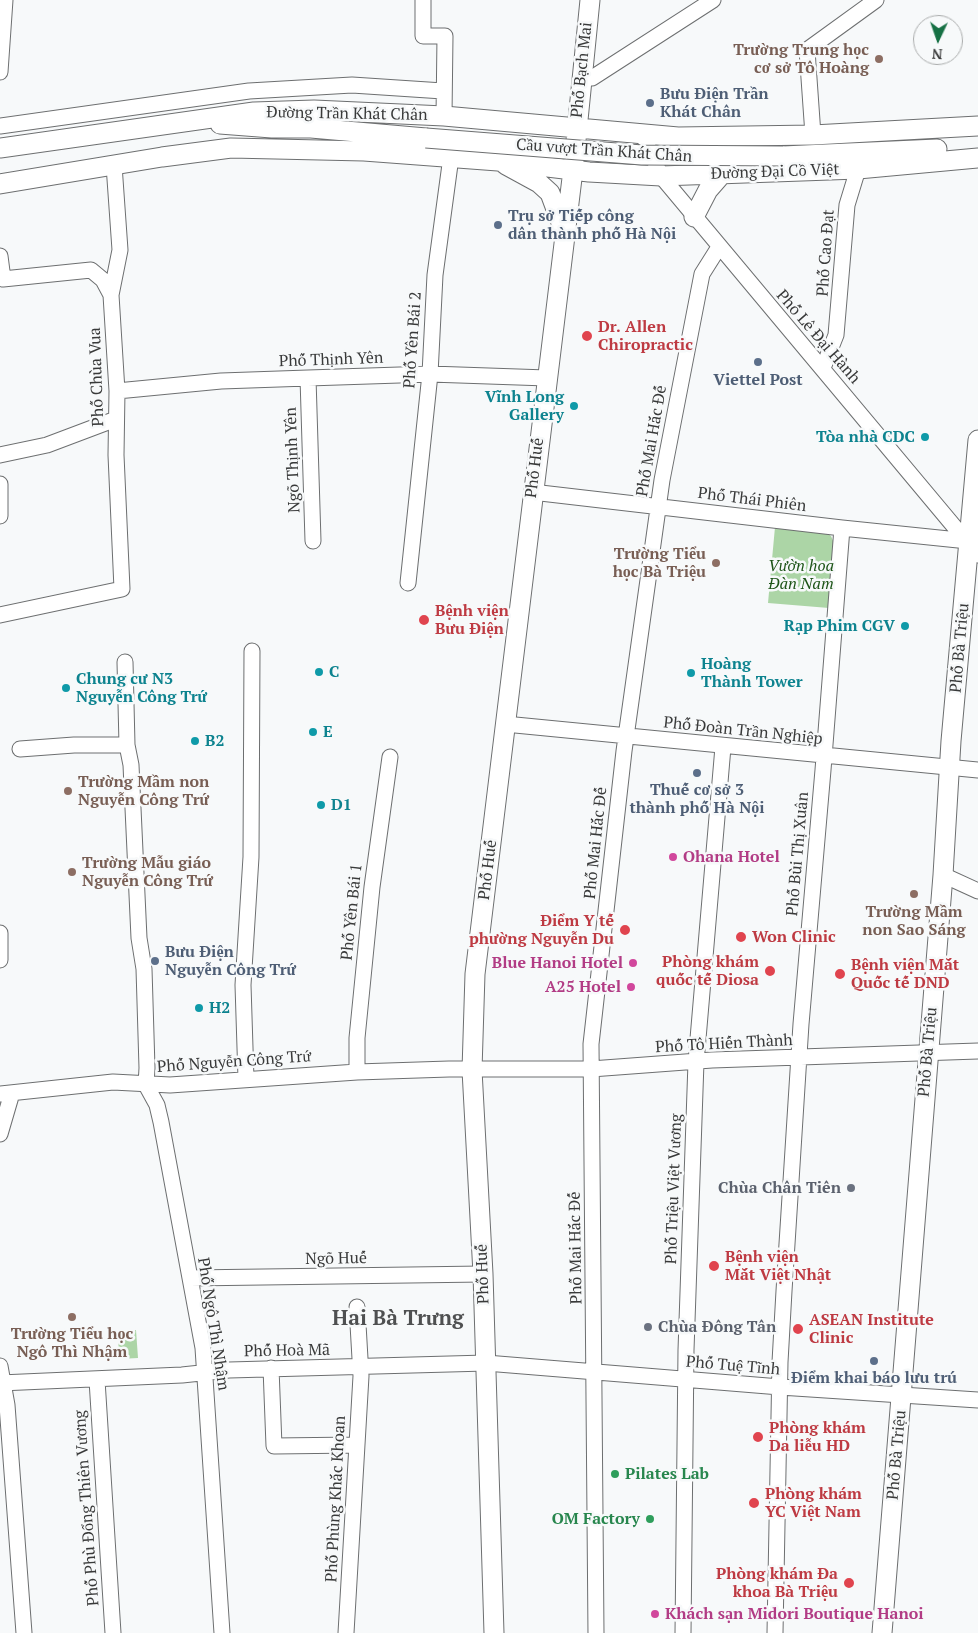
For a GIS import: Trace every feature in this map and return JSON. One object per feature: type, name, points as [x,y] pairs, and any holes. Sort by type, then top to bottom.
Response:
[{"type":"main road","name":"Phố Bạch Mai","points":[[573,170],[590,0]]},
{"type":"main road","name":"Đường Trần Khát Chân","points":[[0,148],[254,112],[314,110],[444,116],[576,129]]},
{"type":"main road","points":[[451,158],[476,153],[488,146],[487,128],[473,119]]},
{"type":"main road","name":"Cầu vượt Trần Khát Chân","points":[[188,122],[272,128],[311,128],[366,134],[679,157],[884,152],[978,146]]},
{"type":"main road","points":[[576,129],[715,137],[813,135],[978,126]]},
{"type":"main road","name":"Cầu vượt Trần Khát Chân","points":[[842,152],[912,140],[955,128]]},
{"type":"main road","name":"Cầu vượt Trần Khát Chân","points":[[230,148],[269,138],[366,134]]},
{"type":"main road","points":[[694,217],[708,190],[722,174],[709,169],[703,160],[705,151],[715,137]]},
{"type":"main road","points":[[0,184],[230,148],[364,151],[498,161],[573,170]]},
{"type":"main road","name":"Đường Đại Cồ Việt","points":[[573,170],[661,176],[858,169],[978,158]]},
{"type":"main road","points":[[498,161],[539,183],[550,193],[565,232]]},
{"type":"main road","name":"Phố Huế","points":[[494,1633],[483,1274],[472,1070],[475,974],[532,492],[573,170]]},
{"type":"main road","name":"Phố Bà Triệu","points":[[882,1633],[950,767],[971,594],[978,440]]},
{"type":"street","points":[[0,72],[6,0]]},
{"type":"street","points":[[423,0],[423,36],[446,36],[443,91],[444,116]]},
{"type":"street","points":[[581,78],[592,78],[696,5],[713,0]]},
{"type":"street","points":[[813,135],[807,50],[876,0]]},
{"type":"street","name":"Đường Trần Khát Chân","points":[[0,126],[250,91],[352,85],[443,91]]},
{"type":"street","name":"Phố Lê Đại Hành","points":[[643,134],[661,176],[973,548]]},
{"type":"street","name":"Phố Yên Bái 2","points":[[408,583],[430,374],[435,275],[451,158]]},
{"type":"street","name":"Phố Chùa Vua","points":[[0,615],[122,589],[116,419],[117,391],[111,295],[120,250],[114,165]]},
{"type":"street","name":"Phố Cao Đạt","points":[[823,368],[836,335],[847,205],[858,169]]},
{"type":"street","name":"Phố Mai Hắc Đế","points":[[596,1633],[591,1044],[627,736],[658,505],[702,274],[719,247]]},
{"type":"street","points":[[0,256],[3,279],[91,270],[102,280],[111,295]]},
{"type":"street","name":"Phố Thịnh Yên","points":[[117,391],[221,381],[430,374],[548,378]]},
{"type":"street","name":"Ngõ Thịnh Yên","points":[[308,378],[313,541]]},
{"type":"street","points":[[0,455],[47,445],[116,419]]},
{"type":"street","points":[[0,484],[0,516]]},
{"type":"street","name":"Phố Thái Phiên","points":[[532,492],[658,505],[842,528],[973,548]]},
{"type":"street","name":"Phố Bùi Thị Xuân","points":[[775,1633],[780,1387],[799,1058],[842,528]]},
{"type":"street","points":[[246,1079],[243,985],[251,857],[252,651]]},
{"type":"street","points":[[125,662],[127,745],[131,766],[139,938],[144,969],[148,1068],[146,1085]]},
{"type":"street","name":"Phố Đoàn Trần Nghiệp","points":[[505,724],[978,770]]},
{"type":"street","points":[[20,749],[74,745],[127,745]]},
{"type":"street","name":"Phố Triệu Việt Vương","points":[[683,1633],[686,1379],[696,1062],[723,746]]},
{"type":"street","name":"Phố Yên Bái 1","points":[[356,1072],[357,1038],[372,887],[390,757]]},
{"type":"street","points":[[943,875],[978,891]]},
{"type":"street","points":[[0,933],[0,960]]},
{"type":"street","name":"Phố Tô Hiến Thành","points":[[472,1070],[591,1069],[696,1062],[978,1051]]},
{"type":"street","name":"Phố Nguyễn Công Trứ","points":[[6,1093],[113,1082],[146,1085],[356,1072],[472,1070]]},
{"type":"street","name":"Phố Ngô Thì Nhậm","points":[[146,1085],[157,1105],[161,1122],[190,1278],[205,1372],[222,1633]]},
{"type":"street","points":[[0,1134],[6,1093]]},
{"type":"street","name":"Ngõ Huế","points":[[190,1278],[483,1274]]},
{"type":"street","name":"Phố Phùng Khắc Khoan","points":[[346,1633],[360,1366],[357,1307]]},
{"type":"street","name":"Phố Tuệ Tĩnh","points":[[486,1363],[780,1387],[978,1400]]},
{"type":"street","name":"Phố Hoà Mã","points":[[2,1383],[97,1380],[271,1368],[486,1363]]},
{"type":"street","points":[[0,1366],[8,1405],[24,1633]]},
{"type":"street","points":[[271,1368],[274,1446],[357,1445]]},
{"type":"street","name":"Phố Phù Đổng Thiên Vương","points":[[97,1380],[113,1633]]},
{"type":"green space","name":"Vườn hoa Đàn Nam","points":[[775,527],[827,533],[831,536],[834,543],[829,608],[768,603]]},
{"type":"green space","points":[[136,1330],[138,1358],[119,1359],[118,1332]]},
{"type":"place","name":"Trường Trung học cơ sở Tô Hoàng","points":[[879,59]]},
{"type":"place","name":"Bưu Điện Trần Khát Chân","points":[[650,103]]},
{"type":"place","name":"Trụ sở Tiếp công dân thành phố Hà Nội","points":[[498,225]]},
{"type":"place","name":"Dr. Allen Chiropractic","points":[[587,336]]},
{"type":"place","name":"Viettel Post","points":[[758,362]]},
{"type":"place","name":"Vĩnh Long Gallery","points":[[574,406]]},
{"type":"place","name":"Tòa nhà CDC","points":[[925,437]]},
{"type":"place","name":"Trường Tiểu học Bà Triệu","points":[[716,563]]},
{"type":"place","name":"Bệnh viện Bưu Điện","points":[[424,620]]},
{"type":"place","name":"Rạp Phim CGV","points":[[905,626]]},
{"type":"place","name":"C","points":[[319,672]]},
{"type":"place","name":"Hoàng Thành Tower","points":[[691,673]]},
{"type":"place","name":"Chung cư N3 Nguyễn Công Trứ","points":[[66,688]]},
{"type":"place","name":"E","points":[[313,732]]},
{"type":"place","name":"B2","points":[[195,741]]},
{"type":"place","name":"Thuế cơ sở 3 thành phố Hà Nội","points":[[697,773]]},
{"type":"place","name":"Trường Mầm non Nguyễn Công Trứ","points":[[68,791]]},
{"type":"place","name":"D1","points":[[321,805]]},
{"type":"place","name":"Ohana Hotel","points":[[673,857]]},
{"type":"place","name":"Trường Mẫu giáo Nguyễn Công Trứ","points":[[72,872]]},
{"type":"place","name":"Trường Mầm non Sao Sáng","points":[[914,894]]},
{"type":"place","name":"Điểm Y tế phường Nguyễn Du","points":[[625,930]]},
{"type":"place","name":"Won Clinic","points":[[741,937]]},
{"type":"place","name":"Bưu Điện Nguyễn Công Trứ","points":[[155,961]]},
{"type":"place","name":"Blue Hanoi Hotel","points":[[633,963]]},
{"type":"place","name":"Phòng khám quốc tế Diosa","points":[[770,971]]},
{"type":"place","name":"Bệnh viện Mắt Quốc tế DND","points":[[840,974]]},
{"type":"place","name":"A25 Hotel","points":[[631,987]]},
{"type":"place","name":"H2","points":[[199,1008]]},
{"type":"place","name":"Chùa Chân Tiên","points":[[851,1188]]},
{"type":"place","name":"Bệnh viện Mắt Việt Nhật","points":[[714,1266]]},
{"type":"place","name":"Trường Tiểu học Ngô Thì Nhậm","points":[[72,1317]]},
{"type":"place","name":"Chùa Đông Tân","points":[[648,1327]]},
{"type":"place","name":"ASEAN Institute Clinic","points":[[798,1329]]},
{"type":"place","name":"Điểm khai báo lưu trú","points":[[874,1361]]},
{"type":"place","name":"Phòng khám Da liễu HD","points":[[758,1437]]},
{"type":"place","name":"Pilates Lab","points":[[615,1474]]},
{"type":"place","name":"Phòng khám YC Việt Nam","points":[[754,1503]]},
{"type":"place","name":"OM Factory","points":[[650,1519]]},
{"type":"place","name":"Phòng khám Đa khoa Bà Triệu","points":[[849,1583]]},
{"type":"place","name":"Khách sạn Midori Boutique Hanoi","points":[[655,1614]]},
{"type":"district","name":"Hai Bà Trưng","points":[[398,1319]]}]
